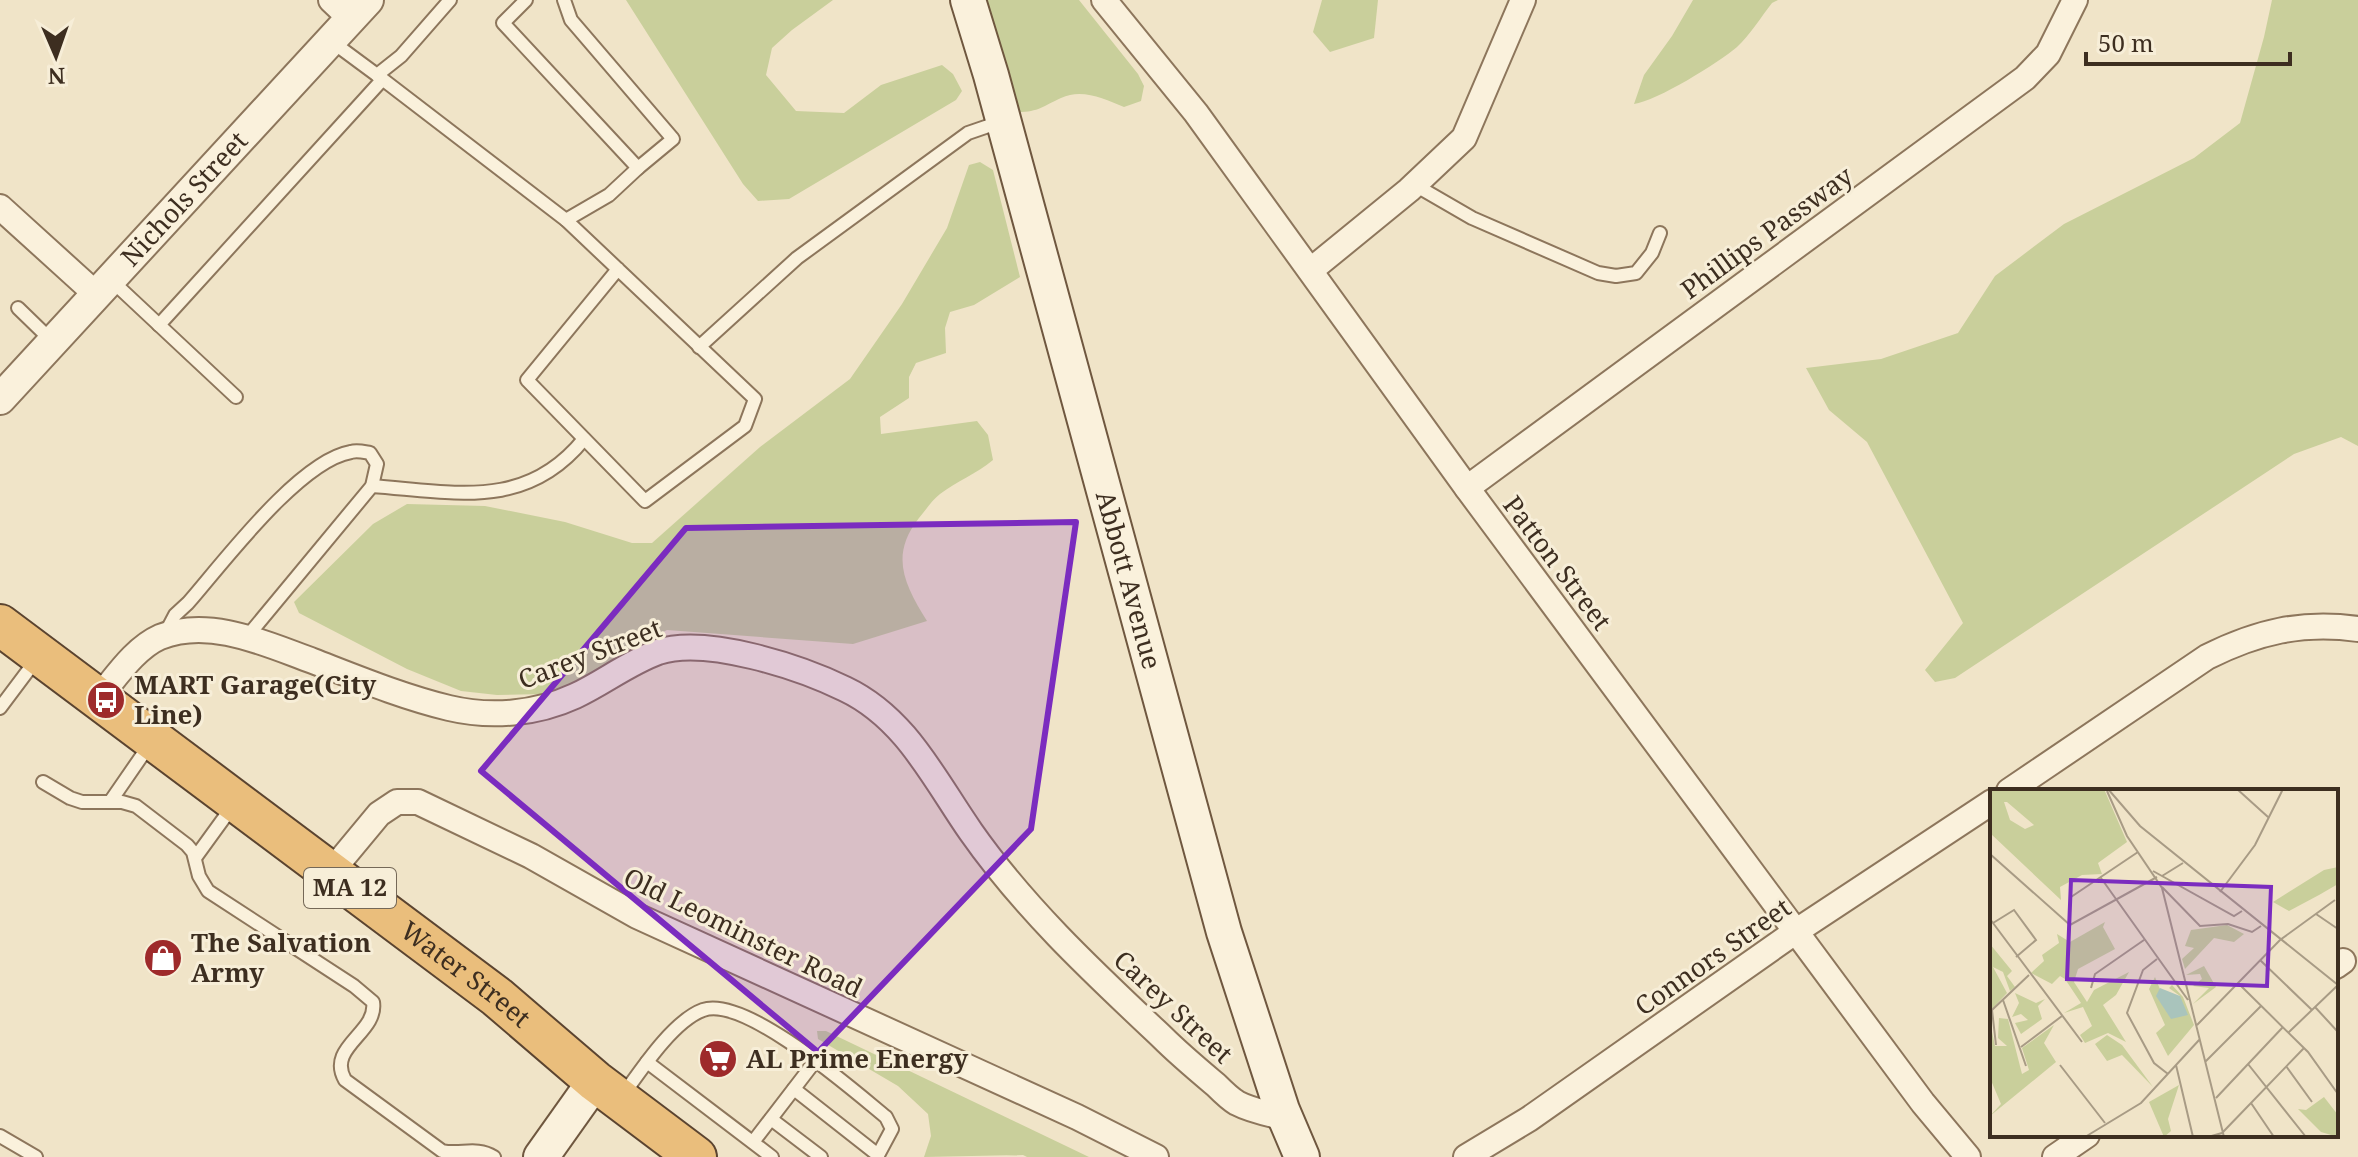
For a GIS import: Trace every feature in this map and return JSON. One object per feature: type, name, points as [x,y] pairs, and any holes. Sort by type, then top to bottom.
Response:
[{"type":"highway","name":"Water Street","points":[[0,625],[497,997],[608,1091],[696,1157]]},
{"type":"main road","name":"Abbott Avenue","points":[[968,0],[1224,932],[1302,1157]]},
{"type":"main road","points":[[541,1157],[608,1091]]},
{"type":"street","name":"Patton Street","points":[[1104,0],[1196,113],[1467,488],[1795,932],[1923,1103],[1968,1157]]},
{"type":"street","points":[[1311,270],[1415,185],[1464,138],[1523,0]]},
{"type":"street","name":"Phillips Passway","points":[[1467,488],[2025,78],[2048,54],[2075,0]]},
{"type":"street","name":"Nichols Street","points":[[0,399],[331,41],[350,6]]},
{"type":"street","points":[[0,207],[104,287]]},
{"type":"street","points":[[2012,789],[2207,657],[2231,645],[2263,633],[2296,626],[2326,625],[2358,629]]},
{"type":"street","name":"Carey Street","points":[[99,697],[132,658],[156,639],[179,631],[202,630],[246,638],[450,708],[491,714],[534,710],[575,696],[620,669],[661,651],[692,647],[738,653],[815,676],[877,707],[899,729],[928,764],[970,831],[1011,887],[1088,967],[1178,1053],[1237,1103],[1286,1118]]},
{"type":"street","name":"Old Leominster Road","points":[[330,873],[379,814],[397,802],[418,802],[531,856],[637,916],[1077,1117],[1156,1157]]},
{"type":"street","name":"Connors Street","points":[[1466,1157],[1529,1119],[1795,932],[1990,803]]},
{"type":"street","points":[[2055,1157],[2084,1137]]},
{"type":"lane","points":[[159,325],[450,0]]},
{"type":"lane","points":[[526,0],[503,23],[638,168]]},
{"type":"lane","points":[[564,0],[571,20],[673,139],[609,195],[566,220]]},
{"type":"lane","points":[[331,41],[566,220],[618,269],[699,347],[755,399],[745,426],[645,501],[527,380],[618,269]]},
{"type":"lane","points":[[699,347],[797,258],[968,133],[1003,121]]},
{"type":"lane","points":[[1415,185],[1472,218],[1598,273],[1616,276],[1636,273],[1652,253],[1660,233]]},
{"type":"lane","points":[[104,287],[159,325],[236,397]]},
{"type":"lane","points":[[18,308],[53,342]]},
{"type":"lane","points":[[372,486],[459,493],[527,485],[567,460],[584,439]]},
{"type":"lane","points":[[164,636],[175,615],[299,480],[332,459],[352,451],[370,453],[377,464],[372,486],[246,638]]},
{"type":"lane","points":[[0,708],[40,654]]},
{"type":"lane","points":[[110,802],[154,738]]},
{"type":"lane","points":[[43,782],[82,802],[136,806],[180,837],[195,858],[199,876],[208,891],[354,986],[373,1002],[372,1016],[341,1057],[340,1068],[345,1080],[442,1151],[480,1150],[494,1157]]},
{"type":"lane","points":[[195,858],[236,802]]},
{"type":"lane","points":[[608,1091],[647,1062],[690,1018],[714,1008],[732,1011],[796,1046],[886,1117],[892,1125],[891,1135],[878,1156],[794,1089]]},
{"type":"lane","points":[[753,1142],[816,1060]]},
{"type":"lane","points":[[647,1062],[772,1157]]},
{"type":"lane","points":[[771,1119],[821,1157]]},
{"type":"lane","points":[[0,1136],[36,1157]]},
{"type":"highlighted area","points":[[1076,522],[1031,829],[818,1052],[481,771],[686,528]]},
{"type":"green space","points":[[626,0],[833,0],[772,48],[766,75],[796,111],[844,113],[881,85],[942,65],[953,74],[962,91],[956,100],[789,199],[758,201],[743,184]]},
{"type":"green space","points":[[986,0],[1079,0],[1138,74],[1144,86],[1141,101],[1124,107],[1077,94],[1036,110],[1018,112]]},
{"type":"green space","points":[[1322,0],[1378,0],[1374,38],[1330,52],[1313,32]]},
{"type":"green space","points":[[1693,0],[1778,0],[1728,54],[1672,89],[1634,104],[1644,75]]},
{"type":"green space","points":[[2272,0],[2358,0],[2358,446],[2341,437],[2294,454],[1955,678],[1935,682],[1925,670],[1963,623],[1867,442],[1829,410],[1806,368],[1881,359],[1958,333],[1995,276],[2064,224],[2194,158],[2240,123]]},
{"type":"green space","points":[[980,162],[993,170],[1020,277],[974,305],[950,312],[945,328],[946,353],[916,363],[909,377],[909,398],[880,417],[881,434],[977,421],[988,435],[993,460],[937,496],[919,518],[904,545],[907,583],[927,621],[853,644],[667,630],[635,646],[584,679],[545,694],[497,695],[461,691],[407,669],[299,613],[294,602],[373,524],[407,504],[485,506],[565,522],[632,543],[652,543],[760,447],[850,379],[902,304],[947,228],[969,165]]},
{"type":"green space","points":[[817,1031],[826,1031],[1089,1157],[924,1157],[931,1136],[928,1114],[898,1086],[818,1039]]},
{"type":"place","name":"MART Garage(City Line)","points":[[106,700]]},
{"type":"place","name":"The Salvation Army","points":[[163,958]]},
{"type":"place","name":"AL Prime Energy","points":[[718,1059]]}]
